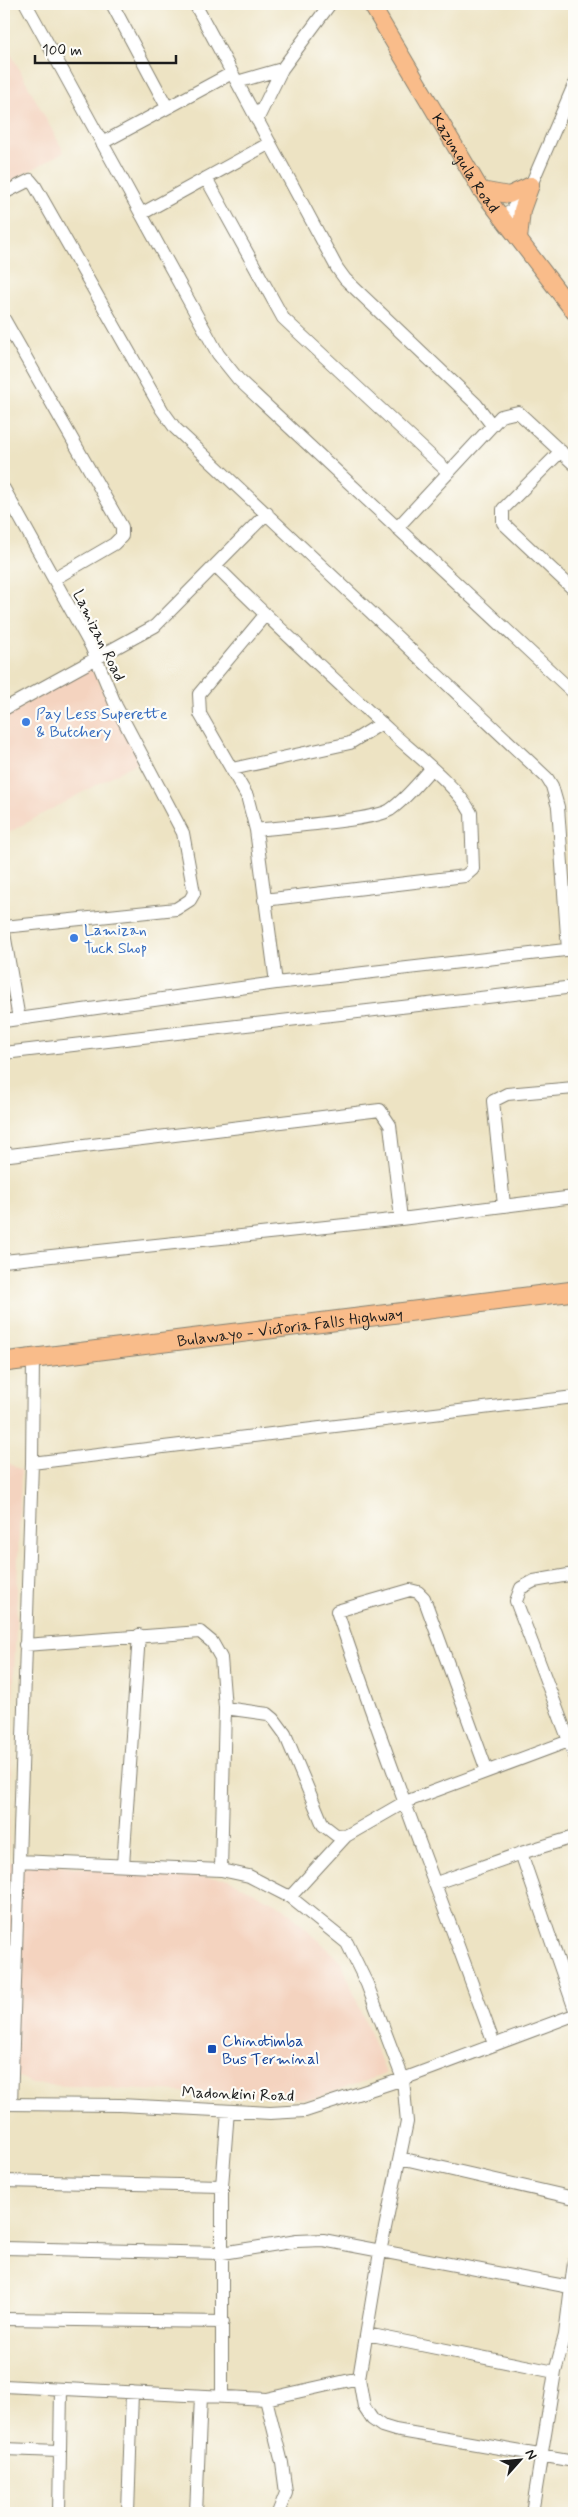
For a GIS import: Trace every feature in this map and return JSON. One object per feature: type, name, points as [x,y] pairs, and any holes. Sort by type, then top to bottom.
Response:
[{"type":"highway","name":"Bulawayo - Victoria Falls Highway","points":[[4,1362],[574,1291]]},
{"type":"main road","name":"Kazungula Road","points":[[371,4],[482,190],[574,312]]},
{"type":"main road","points":[[482,190],[509,195],[531,186]]},
{"type":"main road","points":[[519,239],[522,210],[531,186]]},
{"type":"street","points":[[26,4],[218,354],[238,378],[574,694]]},
{"type":"street","points":[[112,4],[167,107]]},
{"type":"street","points":[[195,4],[337,268],[345,279],[476,404],[491,424]]},
{"type":"street","points":[[257,120],[282,70],[330,4]]},
{"type":"street","points":[[102,143],[167,107],[234,77],[282,70]]},
{"type":"street","points":[[504,220],[531,186],[574,85]]},
{"type":"street","points":[[141,214],[270,143]]},
{"type":"street","points":[[206,178],[283,318],[448,472]]},
{"type":"street","points":[[4,194],[30,180],[35,186],[162,410],[175,428],[547,778],[552,786],[558,807],[571,950],[276,983],[4,1021]]},
{"type":"street","points":[[4,319],[122,527],[122,536],[114,544],[54,579]]},
{"type":"street","points":[[397,528],[500,416],[518,412],[574,464]]},
{"type":"street","points":[[561,452],[504,509],[503,523],[574,590]]},
{"type":"street","name":"Lamizan Road","points":[[4,489],[96,657],[116,706],[183,833],[194,892],[190,900],[176,909],[4,927]]},
{"type":"street","points":[[4,709],[155,626],[267,513]]},
{"type":"street","points":[[216,566],[431,769],[467,805],[471,813],[473,864],[470,873],[459,878],[264,900]]},
{"type":"street","points":[[266,615],[198,694],[200,714],[247,796],[256,830],[276,983]]},
{"type":"street","points":[[232,769],[350,743],[382,723]]},
{"type":"street","points":[[256,830],[366,816],[388,811],[406,797],[431,769]]},
{"type":"street","points":[[4,933],[19,1019]]},
{"type":"street","points":[[4,1053],[574,987]]},
{"type":"street","points":[[504,1205],[493,1101],[507,1094],[574,1088]]},
{"type":"street","points":[[4,1151],[10,1155],[380,1110],[390,1125],[401,1219]]},
{"type":"street","points":[[4,1261],[401,1219],[574,1197]]},
{"type":"street","points":[[8,2104],[32,1463],[32,1359]]},
{"type":"street","points":[[32,1463],[574,1397]]},
{"type":"street","points":[[574,1574],[534,1581],[521,1588],[516,1601],[574,1754]]},
{"type":"street","points":[[487,1771],[424,1598],[418,1592],[402,1591],[337,1611],[364,1694],[436,1883],[494,2044]]},
{"type":"street","points":[[25,1645],[139,1635],[200,1632],[206,1636],[220,1658],[225,1708],[221,1870]]},
{"type":"street","points":[[123,1865],[139,1635]]},
{"type":"street","points":[[225,1708],[268,1714],[274,1719],[285,1734],[323,1825],[336,1835],[346,1836]]},
{"type":"street","points":[[290,1897],[346,1836],[405,1802],[570,1741]]},
{"type":"street","points":[[436,1883],[521,1853],[574,1837]]},
{"type":"street","points":[[521,1853],[574,2007]]},
{"type":"street","points":[[18,1861],[221,1870],[249,1876],[290,1897],[347,1943],[368,1984],[403,2079],[407,2122],[380,2252],[359,2378],[364,2407],[372,2419],[382,2426],[574,2461]]},
{"type":"street","name":"Madonkini Road","points":[[8,2104],[120,2105],[277,2113],[305,2111],[403,2079],[574,2014]]},
{"type":"street","points":[[222,2397],[222,2186],[228,2111]]},
{"type":"street","points":[[400,2158],[574,2198]]},
{"type":"street","points":[[4,2181],[222,2186]]},
{"type":"street","points":[[4,2248],[222,2253],[297,2241],[323,2240],[570,2287]]},
{"type":"street","points":[[531,2513],[555,2372],[569,2336],[570,2287],[574,2262]]},
{"type":"street","points":[[4,2320],[223,2322]]},
{"type":"street","points":[[367,2334],[555,2372]]},
{"type":"street","points":[[4,2386],[266,2399],[359,2378]]},
{"type":"street","points":[[59,2513],[61,2389]]},
{"type":"street","points":[[128,2513],[132,2392]]},
{"type":"street","points":[[196,2513],[201,2396]]},
{"type":"street","points":[[266,2399],[282,2463],[286,2493],[278,2513]]},
{"type":"street","points":[[4,2449],[59,2451]]},
{"type":"shaded area","points":[[4,41],[64,152],[4,185]]},
{"type":"shaded area","points":[[91,667],[140,761],[4,835],[4,716]]},
{"type":"shaded area","points":[[4,968],[9,1010],[4,1011]]},
{"type":"shaded area","points":[[4,1461],[21,1470],[8,1862],[228,1879],[284,1908],[341,1961],[386,2074],[313,2099],[32,2084],[4,2070]]},
{"type":"place","name":"Pay Less Superette & Butchery","points":[[26,722]]},
{"type":"place","name":"Lamizan Tuck Shop","points":[[74,938]]},
{"type":"place","name":"Chinotimba Bus Terminal","points":[[212,2049]]}]
